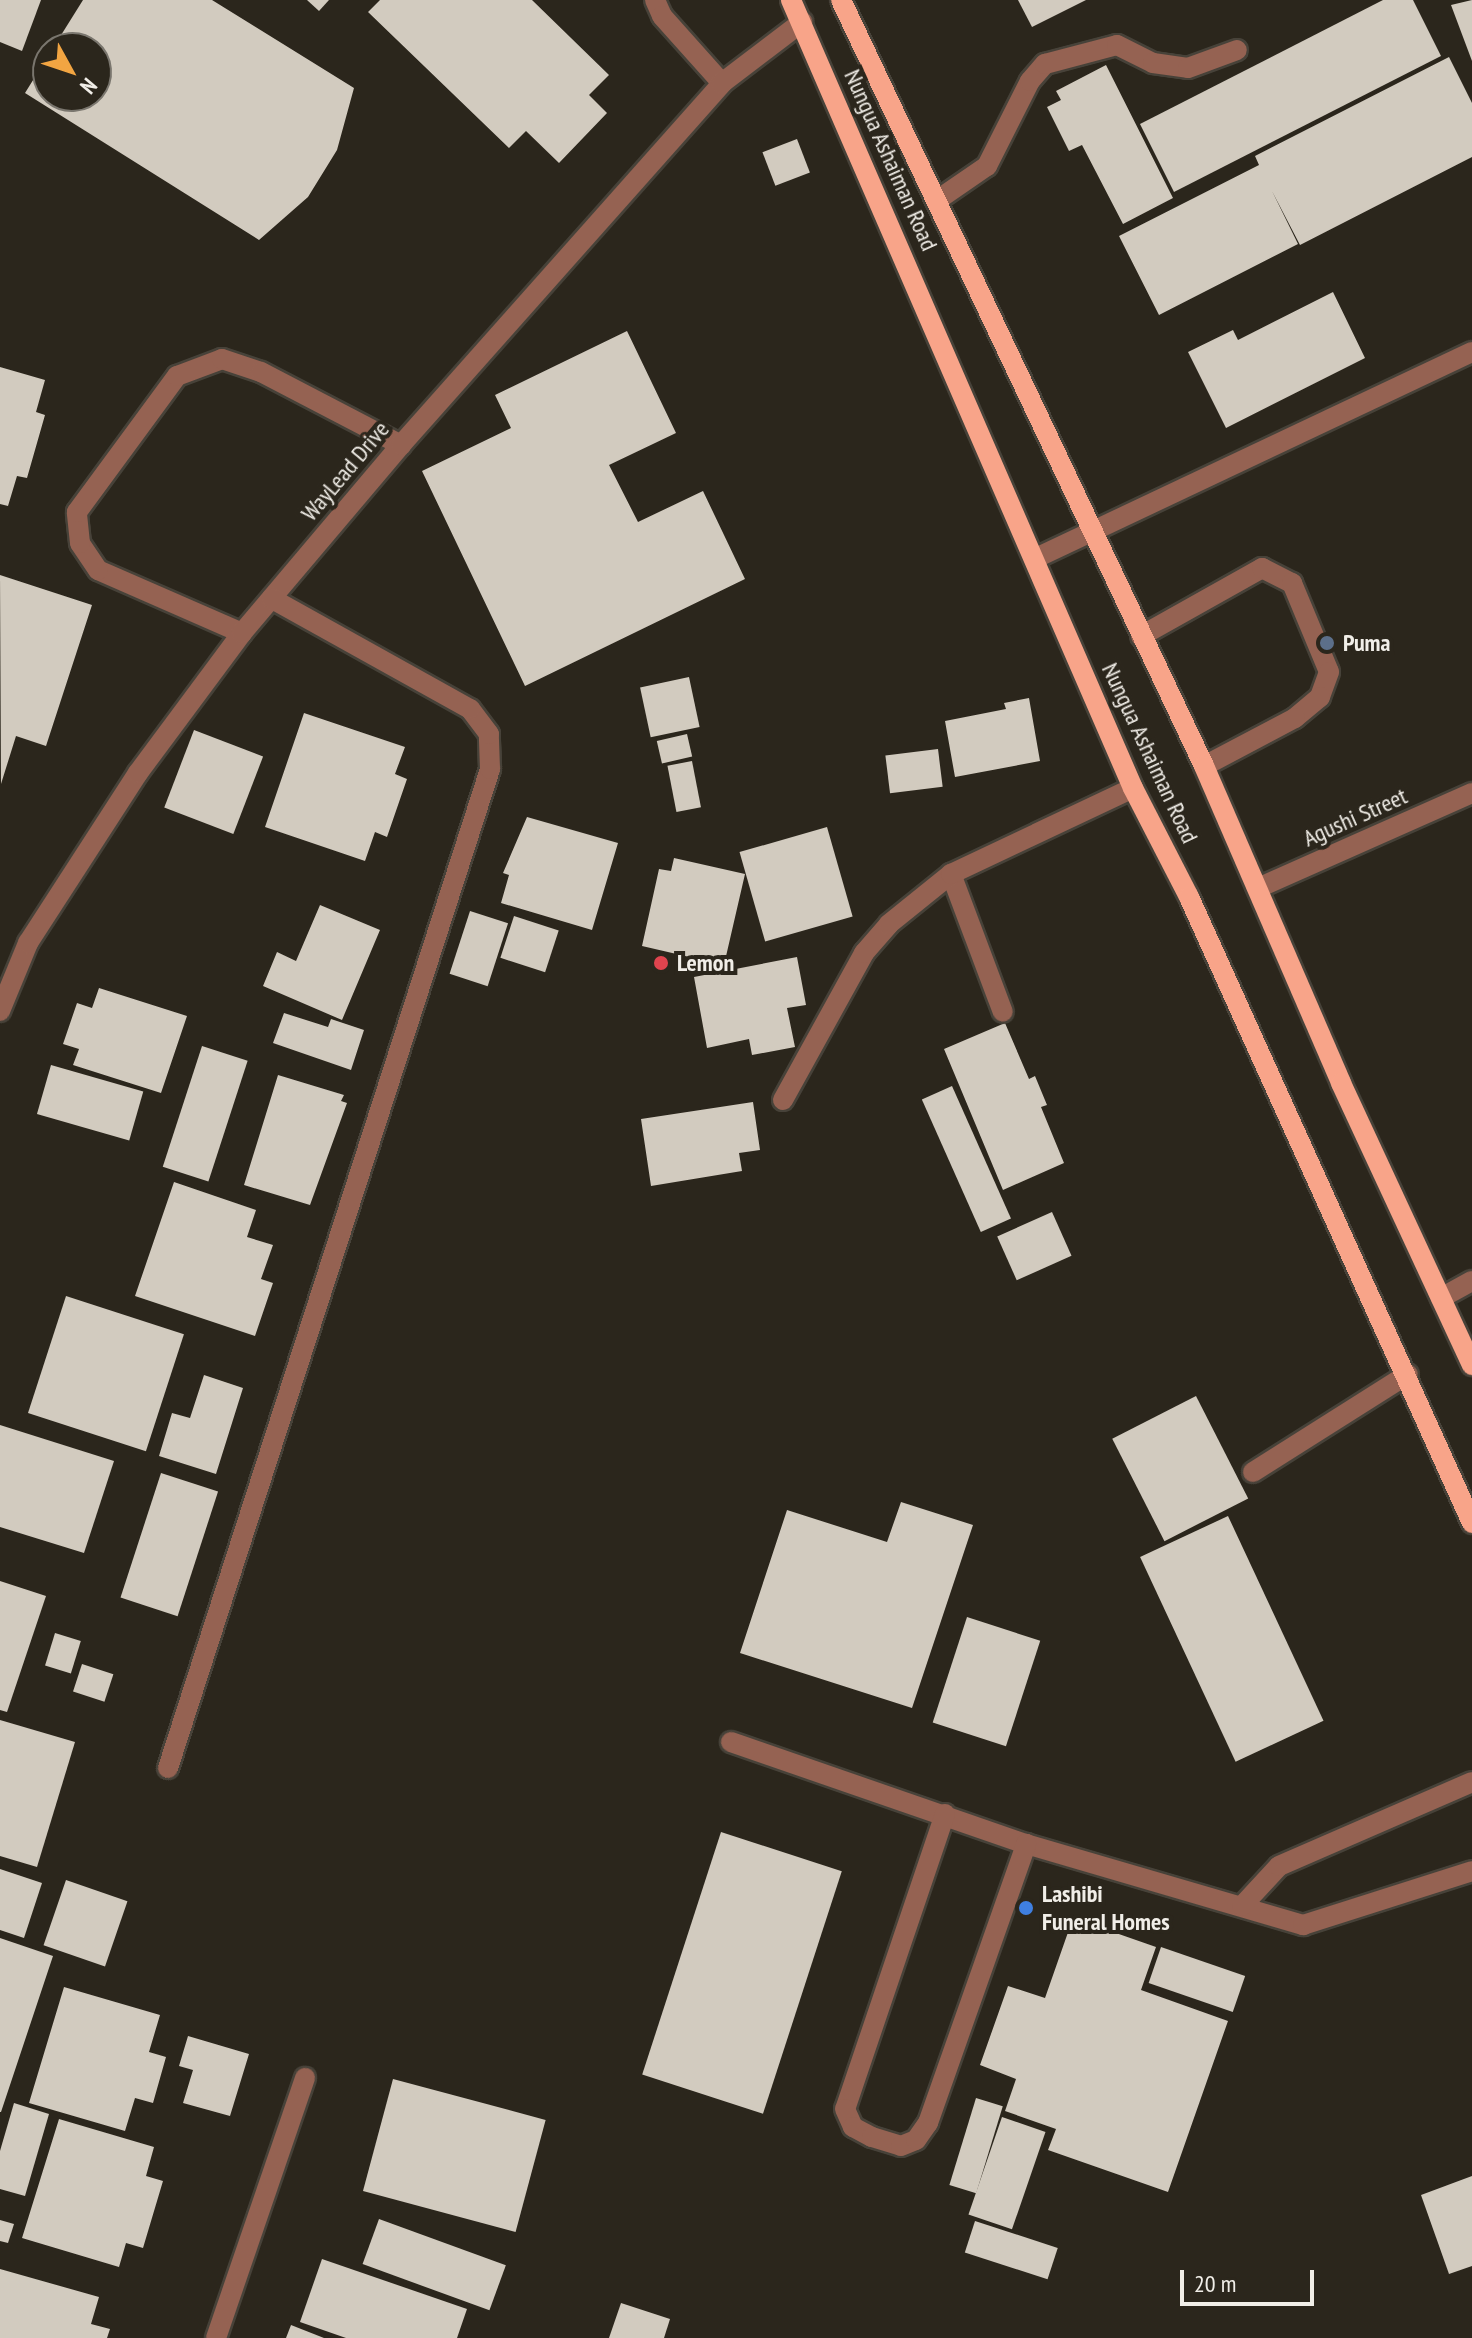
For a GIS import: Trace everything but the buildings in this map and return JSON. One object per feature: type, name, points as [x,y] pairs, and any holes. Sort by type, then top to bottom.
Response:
[{"type":"main road","name":"Nungua Ashaiman Road","points":[[791,0],[1036,558],[1133,788],[1189,897],[1408,1374],[1472,1523]]},
{"type":"main road","name":"Nungua Ashaiman Road","points":[[841,0],[1260,887],[1341,1083],[1472,1365]]},
{"type":"street","points":[[655,0],[662,16],[722,83]]},
{"type":"street","name":"WayLead Drive","points":[[0,1011],[28,943],[138,773],[242,633],[401,445],[722,83],[802,22]]},
{"type":"street","points":[[936,201],[987,166],[1030,81],[1045,64],[1117,45],[1153,63],[1188,68],[1237,50]]},
{"type":"street","points":[[1036,558],[1089,530],[1472,352]]},
{"type":"street","points":[[242,633],[98,570],[80,543],[77,512],[177,376],[222,359],[261,372],[401,445]]},
{"type":"street","points":[[1141,636],[1262,568],[1292,583],[1329,672],[1320,697],[1295,718],[1204,766]]},
{"type":"street","points":[[168,1768],[490,769],[489,734],[470,709],[272,599]]},
{"type":"street","points":[[783,1100],[864,953],[889,924],[951,874],[1133,788]]},
{"type":"street","name":"Agushi Street","points":[[1260,887],[1472,793]]},
{"type":"street","points":[[951,874],[1003,1012]]},
{"type":"street","points":[[1441,1298],[1472,1281]]},
{"type":"street","points":[[1253,1472],[1408,1374]]},
{"type":"street","points":[[731,1742],[1026,1844],[1303,1925],[1472,1871]]},
{"type":"street","points":[[1242,1906],[1279,1866],[1472,1782]]},
{"type":"street","points":[[945,1814],[845,2109],[853,2127],[872,2137],[901,2146],[916,2140],[928,2123],[1026,1844]]},
{"type":"street","points":[[216,2338],[305,2078]]},
{"type":"place","name":"Puma","points":[[1327,643]]},
{"type":"place","name":"Lemon","points":[[661,963]]},
{"type":"place","name":"Lashibi Funeral Homes","points":[[1026,1908]]}]
